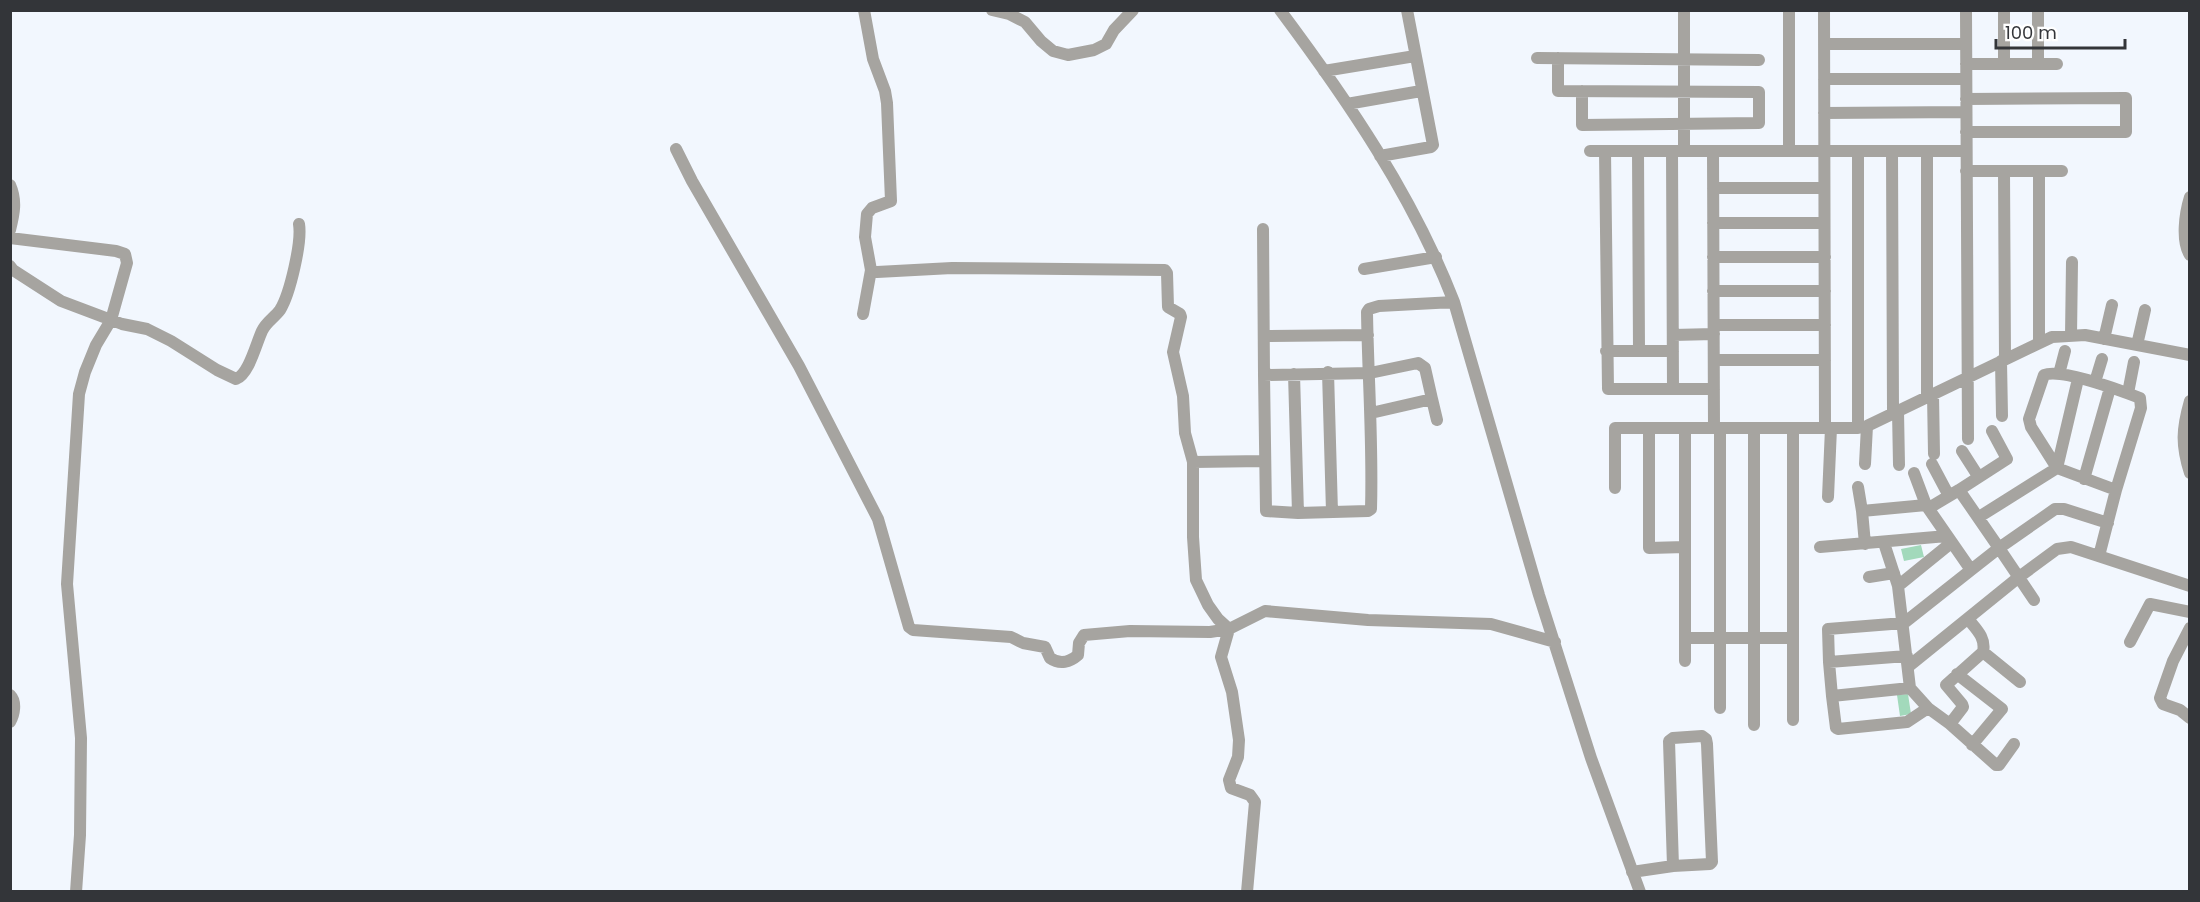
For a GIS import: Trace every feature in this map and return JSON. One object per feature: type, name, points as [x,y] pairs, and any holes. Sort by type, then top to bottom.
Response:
[{"type":"street","points":[[863,314],[871,270],[865,237],[865,220],[872,208],[891,201],[885,91],[873,59],[864,10]]},
{"type":"street","points":[[992,10],[1009,14],[1024,22],[1053,51],[1068,55],[1094,50],[1106,44],[1114,30],[1133,10]]},
{"type":"street","points":[[1280,10],[1347,104],[1380,156],[1436,257],[1454,302],[1539,595],[1556,642],[1591,758],[1640,891]]},
{"type":"street","points":[[1380,156],[1431,147],[1433,141],[1414,56],[1407,10]]},
{"type":"street","points":[[1673,389],[1678,151],[1684,124],[1684,10]]},
{"type":"street","points":[[1789,10],[1789,151]]},
{"type":"street","points":[[1824,10],[1825,360],[1828,496]]},
{"type":"street","points":[[1966,10],[1968,438]]},
{"type":"street","points":[[2004,10],[2004,64]]},
{"type":"street","points":[[2038,10],[2038,64]]},
{"type":"street","points":[[1824,44],[1966,44]]},
{"type":"street","points":[[1324,71],[1414,56]]},
{"type":"street","points":[[1537,58],[1759,60]]},
{"type":"street","points":[[1558,58],[1558,91],[1581,91],[1684,91],[1759,92],[1760,123],[1582,125],[1581,91]]},
{"type":"street","points":[[1966,64],[2057,64]]},
{"type":"street","points":[[1824,79],[1966,79]]},
{"type":"street","points":[[1347,104],[1421,91]]},
{"type":"street","points":[[1966,99],[2126,98],[2126,132],[1966,132]]},
{"type":"street","points":[[1824,113],[1966,112]]},
{"type":"street","points":[[676,149],[810,386],[878,519],[909,627],[913,630],[1011,637],[1023,643],[1045,647],[1050,658],[1059,662],[1072,660],[1078,655],[1079,643],[1084,635],[1130,631],[1210,632],[1229,629],[1265,611],[1368,620],[1491,624],[1556,642]]},
{"type":"street","points":[[1590,151],[1966,151]]},
{"type":"street","points":[[1605,151],[1608,389],[1714,389]]},
{"type":"street","points":[[1638,151],[1639,351]]},
{"type":"street","points":[[1713,151],[1714,389],[1717,428],[1720,708]]},
{"type":"street","points":[[1858,151],[1862,427],[1865,464]]},
{"type":"street","points":[[1892,151],[1896,412],[1899,465]]},
{"type":"street","points":[[1927,151],[1933,459],[1954,493],[1979,517],[2034,600]]},
{"type":"street","points":[[1966,171],[2062,171]]},
{"type":"street","points":[[2002,416],[2004,171]]},
{"type":"street","points":[[2039,171],[2039,343]]},
{"type":"street","points":[[10,184],[15,196],[10,230]]},
{"type":"street","points":[[1713,188],[1824,188]]},
{"type":"street","points":[[2190,198],[2187,205],[2185,243],[2190,255]]},
{"type":"street","points":[[1713,223],[1824,223]]},
{"type":"street","points":[[10,266],[61,301],[111,320],[147,329],[230,377],[240,378],[263,330],[279,311],[284,301],[299,242],[299,224]]},
{"type":"street","points":[[1263,229],[1266,512],[1368,511],[1371,509],[1371,413],[1367,312],[1371,307],[1454,302]]},
{"type":"street","points":[[10,238],[116,251],[125,254],[127,263],[111,320],[96,345],[79,394],[67,584],[81,738],[80,835],[76,891]]},
{"type":"street","points":[[1365,269],[1436,257]]},
{"type":"street","points":[[1713,257],[1825,257]]},
{"type":"street","points":[[2071,336],[2072,262]]},
{"type":"street","points":[[871,270],[877,272],[952,268],[1165,270],[1168,306],[1181,317],[1173,352],[1183,396],[1185,433],[1193,462],[1193,537],[1196,580],[1208,605],[1229,629]]},
{"type":"street","points":[[1713,291],[1825,291]]},
{"type":"street","points":[[2104,339],[2112,305]]},
{"type":"street","points":[[2137,345],[2145,310]]},
{"type":"street","points":[[1673,335],[1714,330],[1825,325]]},
{"type":"street","points":[[1264,336],[1368,335]]},
{"type":"street","points":[[1615,488],[1615,428],[1862,427],[2052,337],[2085,335],[2190,355]]},
{"type":"street","points":[[1606,351],[1673,351]]},
{"type":"street","points":[[2059,374],[2065,351]]},
{"type":"street","points":[[2095,382],[2102,358]]},
{"type":"street","points":[[1714,360],[1825,360]]},
{"type":"street","points":[[2128,393],[2134,362]]},
{"type":"street","points":[[1264,375],[1370,373],[1422,364],[1437,420]]},
{"type":"street","points":[[1328,372],[1332,512]]},
{"type":"street","points":[[1294,374],[1298,513]]},
{"type":"street","points":[[2099,556],[2141,408],[2140,398],[2095,382],[2059,374],[2044,375],[2029,419],[2031,428],[2057,468],[2116,490]]},
{"type":"street","points":[[1979,517],[2057,468],[2078,379]]},
{"type":"street","points":[[2084,479],[2110,388]]},
{"type":"street","points":[[1371,413],[1432,399]]},
{"type":"street","points":[[2189,468],[2182,433],[2190,402]]},
{"type":"street","points":[[1685,428],[1685,661]]},
{"type":"street","points":[[1754,428],[1754,725]]},
{"type":"street","points":[[1793,428],[1793,720]]},
{"type":"street","points":[[1649,429],[1649,548],[1685,547]]},
{"type":"street","points":[[1862,512],[1928,506],[1954,493],[2007,459],[1992,431]]},
{"type":"street","points":[[1962,451],[1978,476]]},
{"type":"street","points":[[1193,462],[1264,461]]},
{"type":"street","points":[[1914,473],[1928,506],[1971,570]]},
{"type":"street","points":[[1858,487],[1865,544]]},
{"type":"street","points":[[1928,708],[1907,722],[1838,729],[1835,724],[1832,696],[1828,629],[1904,623],[1998,548],[2055,509],[2064,509],[2108,523]]},
{"type":"street","points":[[1820,547],[1949,539]]},
{"type":"street","points":[[1898,586],[1949,539]]},
{"type":"street","points":[[1884,543],[1898,586],[1910,688],[1928,708],[1998,766],[2014,744]]},
{"type":"street","points":[[1829,662],[1908,661],[1968,619],[2019,577],[2063,546],[2190,586]]},
{"type":"street","points":[[1869,577],[1894,573]]},
{"type":"street","points":[[2130,642],[2150,604],[2190,612]]},
{"type":"street","points":[[1950,724],[1963,707],[1946,687],[1948,681],[1983,652],[1984,641],[1968,619]]},
{"type":"street","points":[[2190,628],[2173,661],[2160,698],[2163,704],[2180,710],[2190,718]]},
{"type":"street","points":[[1229,629],[1221,657],[1232,692],[1239,740],[1238,757],[1229,783],[1231,788],[1250,795],[1255,802],[1247,891]]},
{"type":"street","points":[[1685,638],[1793,638]]},
{"type":"street","points":[[1983,652],[2020,682]]},
{"type":"street","points":[[1957,674],[2001,709],[1972,745]]},
{"type":"street","points":[[1832,696],[1910,688]]},
{"type":"street","points":[[10,695],[15,702],[10,722]]},
{"type":"street","points":[[1632,872],[1712,862],[1707,744],[1706,739],[1702,736],[1673,738],[1669,741],[1673,866]]},
{"type":"green space","points":[[1921,545],[1924,557],[1904,561],[1901,549]]},
{"type":"green space","points":[[1908,694],[1911,714],[1900,716],[1897,695]]}]
